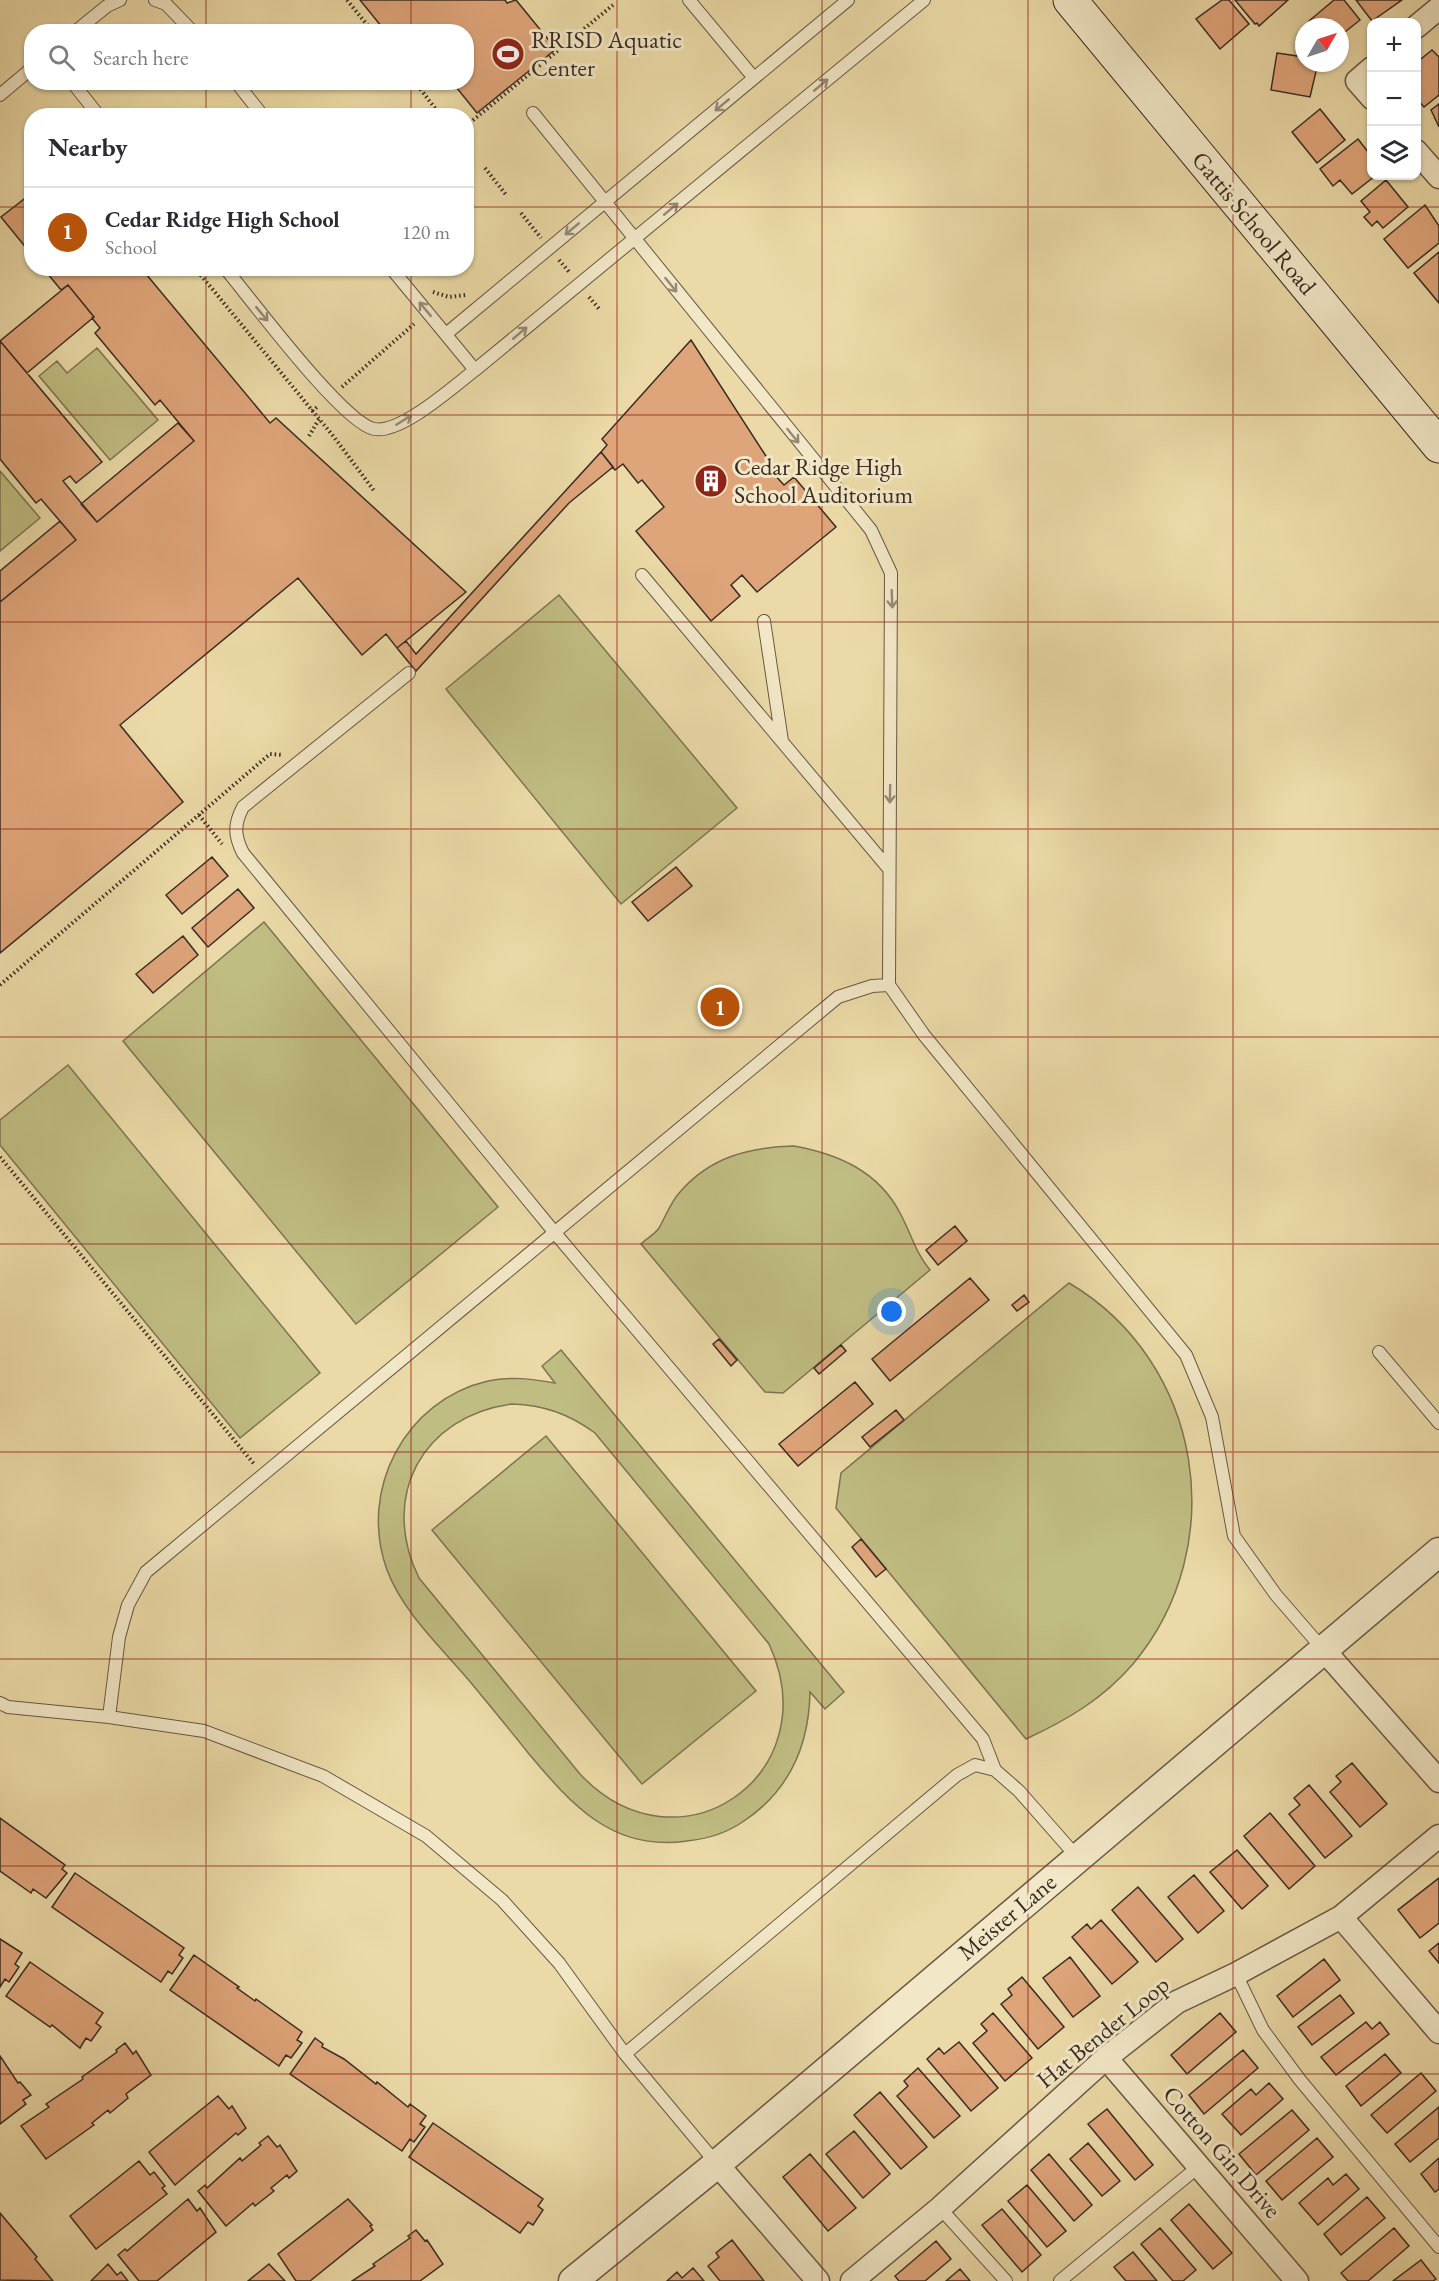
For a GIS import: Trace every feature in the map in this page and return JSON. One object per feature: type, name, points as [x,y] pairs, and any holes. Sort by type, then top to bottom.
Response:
[{"type":"main road","name":"Gattis School Road","points":[[1070,0],[1439,446]]},
{"type":"street","points":[[1421,23],[1439,8]]},
{"type":"street","points":[[1367,72],[1357,81],[1367,93]]},
{"type":"street","points":[[1421,157],[1439,177]]},
{"type":"street","name":"Meister Lane","points":[[573,2281],[717,2164],[1322,1648],[1439,1552]]},
{"type":"street","points":[[1322,1648],[1439,1781]]},
{"type":"street","name":"Hat Bender Loop","points":[[852,2281],[940,2208],[1106,2058],[1177,2002],[1236,1974],[1341,1917],[1439,1836]]},
{"type":"street","points":[[1341,1917],[1439,2032]]},
{"type":"street","name":"Cotton Gin Drive","points":[[1106,2058],[1298,2281]]},
{"type":"street","points":[[717,2164],[818,2281]]},
{"type":"lane","points":[[85,24],[107,6],[120,0]]},
{"type":"lane","points":[[689,0],[754,78]]},
{"type":"lane","points":[[446,334],[848,0]]},
{"type":"lane","points":[[232,276],[330,396],[357,422],[375,430],[396,426],[475,370],[924,0]]},
{"type":"lane","points":[[161,1],[185,24]]},
{"type":"lane","points":[[0,95],[24,75]]},
{"type":"lane","points":[[78,90],[93,108]]},
{"type":"lane","points":[[242,90],[257,108]]},
{"type":"lane","points":[[533,113],[871,530],[891,573],[889,985],[924,1035],[1186,1355],[1212,1417],[1234,1536],[1276,1595],[1322,1648]]},
{"type":"lane","points":[[398,276],[475,370]]},
{"type":"lane","points":[[642,575],[889,869]]},
{"type":"lane","points":[[764,621],[782,742]]},
{"type":"lane","points":[[409,673],[243,807],[236,819],[235,831],[243,853],[555,1233],[983,1739],[995,1770],[1019,1791],[1077,1857]]},
{"type":"lane","points":[[109,1718],[119,1636],[129,1605],[146,1572],[838,998],[872,986],[889,985]]},
{"type":"lane","points":[[1379,1352],[1439,1423]]},
{"type":"lane","points":[[0,1703],[8,1707],[204,1731],[322,1776],[426,1836],[502,1900],[559,1963],[625,2054],[717,2164]]},
{"type":"lane","points":[[625,2054],[957,1775],[975,1766],[995,1770]]},
{"type":"lane","points":[[1236,1974],[1263,2030],[1300,2080],[1439,2247]]},
{"type":"lane","points":[[1060,2281],[1198,2167]]},
{"type":"lane","points":[[940,2208],[1006,2281]]},
{"type":"path","points":[[347,0],[366,24]]},
{"type":"path","points":[[474,119],[613,5]]},
{"type":"path","points":[[421,90],[435,108]]},
{"type":"path","points":[[485,168],[507,196]]},
{"type":"path","points":[[521,213],[542,239],[534,242]]},
{"type":"path","points":[[557,257],[572,276]]},
{"type":"path","points":[[202,276],[319,419],[375,492]]},
{"type":"path","points":[[427,288],[448,297],[470,294]]},
{"type":"path","points":[[589,297],[600,310]]},
{"type":"path","points":[[342,387],[415,325],[408,316]]},
{"type":"path","points":[[312,411],[317,407]]},
{"type":"path","points":[[309,436],[319,419]]},
{"type":"path","points":[[0,985],[270,754],[305,757]]},
{"type":"path","points":[[199,815],[229,852]]},
{"type":"path","points":[[0,1157],[263,1474]]},
{"type":"shaded area","points":[[97,348],[158,420],[110,460],[39,376],[57,361],[67,373]]},
{"type":"shaded area","points":[[0,471],[40,518],[0,551]]},
{"type":"shaded area","points":[[559,595],[737,808],[621,904],[446,689]]},
{"type":"shaded area","points":[[264,922],[498,1207],[356,1324],[123,1041]]},
{"type":"shaded area","points":[[68,1065],[320,1373],[240,1438],[0,1145],[0,1120]]},
{"type":"shaded area","points":[[794,1146],[826,1154],[868,1175],[891,1198],[930,1270],[783,1393],[765,1392],[641,1244],[659,1228],[680,1192],[704,1170],[732,1156],[747,1152]]},
{"type":"shaded area","points":[[1069,1283],[1114,1317],[1149,1359],[1174,1407],[1188,1459],[1192,1512],[1184,1566],[1164,1617],[1133,1664],[1109,1688],[1084,1708],[1026,1739],[836,1508],[841,1473]]},
{"type":"shaded area","points":[[561,1350],[844,1692],[825,1709],[810,1692],[806,1731],[794,1765],[785,1781],[760,1809],[724,1832],[687,1841],[661,1843],[637,1839],[616,1832],[596,1821],[561,1791],[413,1616],[387,1570],[380,1540],[379,1509],[384,1480],[396,1453],[412,1428],[433,1407],[459,1391],[488,1381],[522,1379],[555,1383],[542,1366]],"holes":[[[512,1404],[556,1412],[595,1433],[769,1644],[782,1692],[779,1734],[762,1770],[734,1798],[699,1814],[659,1816],[619,1804],[580,1774],[419,1578],[408,1548],[404,1518],[407,1491],[417,1465],[432,1443],[454,1425],[481,1412]]]},
{"type":"shaded area","points":[[546,1436],[756,1691],[642,1784],[432,1530]]},
{"type":"building","name":"RRISD Aquatic Center","points":[[360,0],[505,0],[507,3],[516,0],[556,49],[477,113],[458,90],[474,90],[474,24],[380,24]]},
{"type":"building","points":[[1222,0],[1229,0],[1249,24],[1220,49],[1196,19]]},
{"type":"building","points":[[1235,0],[1288,0],[1259,26]]},
{"type":"building","points":[[1334,0],[1344,0],[1360,20],[1349,29],[1349,18],[1313,18]]},
{"type":"building","points":[[1356,0],[1402,0],[1376,18],[1370,18]]},
{"type":"building","points":[[1432,50],[1439,57],[1439,95],[1424,107],[1421,104],[1421,59]]},
{"type":"building","points":[[1277,53],[1295,56],[1295,72],[1316,72],[1310,97],[1271,90]]},
{"type":"building","points":[[1439,104],[1439,127],[1431,110]]},
{"type":"building","points":[[1320,109],[1345,140],[1317,163],[1292,132]]},
{"type":"building","points":[[1358,139],[1367,151],[1367,180],[1370,180],[1352,194],[1340,180],[1333,186],[1320,169]]},
{"type":"building","points":[[1386,180],[1408,207],[1383,228],[1377,221],[1372,226],[1364,217],[1370,212],[1361,201]]},
{"type":"building","points":[[24,199],[24,245],[1,217]]},
{"type":"building","points":[[1425,205],[1439,226],[1439,243],[1408,268],[1384,239]]},
{"type":"building","points":[[1439,252],[1439,303],[1414,273]]},
{"type":"building","points":[[50,276],[148,276],[270,423],[276,418],[466,592],[397,648],[386,634],[362,655],[298,578],[120,725],[183,802],[0,953],[0,602],[76,540],[41,499],[36,503],[0,459],[0,341],[102,462],[76,483],[70,476],[63,481],[97,522],[194,441],[160,400],[155,405],[95,333],[100,328],[92,318],[94,317],[68,285],[61,290]]},
{"type":"building","points":[[68,285],[94,317],[27,373],[0,341]]},
{"type":"building","name":"Cedar Ridge High School Auditorium","points":[[691,340],[773,467],[770,470],[784,485],[794,477],[836,527],[757,592],[742,575],[731,585],[740,596],[711,621],[636,531],[664,507],[642,480],[638,483],[623,464],[615,470],[601,452],[607,445],[602,439]]},
{"type":"building","points":[[178,423],[194,441],[97,522],[81,504]]},
{"type":"building","points":[[601,452],[613,467],[569,503],[416,671],[397,648],[406,641],[416,654]]},
{"type":"building","points":[[60,521],[76,540],[0,602],[0,571]]},
{"type":"building","points":[[212,857],[228,876],[182,914],[166,895]]},
{"type":"building","points":[[676,867],[692,886],[648,921],[632,902]]},
{"type":"building","points":[[238,889],[254,908],[208,947],[192,928]]},
{"type":"building","points":[[183,936],[198,955],[153,993],[136,974]]},
{"type":"building","points":[[955,1226],[967,1241],[938,1265],[926,1250]]},
{"type":"building","points":[[970,1278],[989,1300],[890,1381],[872,1359]]},
{"type":"building","points":[[1024,1295],[1029,1302],[1017,1311],[1012,1305]]},
{"type":"building","points":[[719,1339],[737,1360],[731,1366],[713,1344]]},
{"type":"building","points":[[841,1345],[846,1351],[819,1374],[814,1368]]},
{"type":"building","points":[[855,1382],[873,1404],[798,1466],[779,1444]]},
{"type":"building","points":[[896,1410],[904,1420],[870,1447],[862,1437]]},
{"type":"building","points":[[861,1539],[886,1569],[876,1577],[852,1547]]},
{"type":"building","points":[[1352,1763],[1387,1804],[1360,1827],[1330,1792],[1341,1782],[1336,1776]]},
{"type":"building","points":[[1309,1785],[1352,1836],[1325,1858],[1289,1814],[1300,1805],[1294,1798]]},
{"type":"building","points":[[1270,1813],[1315,1866],[1289,1889],[1244,1836]]},
{"type":"building","points":[[0,1818],[65,1865],[62,1869],[67,1873],[46,1898],[33,1889],[31,1893],[0,1871]]},
{"type":"building","points":[[1237,1850],[1268,1886],[1242,1909],[1210,1872]]},
{"type":"building","points":[[75,1873],[184,1948],[179,1955],[183,1958],[172,1974],[168,1971],[161,1982],[52,1907]]},
{"type":"building","points":[[1194,1875],[1224,1911],[1198,1933],[1168,1897]]},
{"type":"building","points":[[1439,1878],[1439,1923],[1420,1938],[1398,1910]]},
{"type":"building","points":[[1138,1887],[1183,1939],[1156,1962],[1112,1910]]},
{"type":"building","points":[[1101,1920],[1138,1962],[1112,1984],[1072,1937],[1087,1924],[1091,1929]]},
{"type":"building","points":[[0,1939],[22,1953],[15,1964],[19,1967],[9,1982],[5,1979],[0,1987]]},
{"type":"building","points":[[1439,1943],[1439,1963],[1429,1951]]},
{"type":"building","points":[[194,1955],[255,2001],[256,1999],[302,2032],[297,2040],[302,2043],[291,2058],[286,2055],[279,2066],[170,1990]]},
{"type":"building","points":[[1070,1957],[1100,1996],[1073,2017],[1043,1978]]},
{"type":"building","points":[[1324,1959],[1340,1980],[1293,2017],[1277,1996]]},
{"type":"building","points":[[30,1962],[103,2013],[96,2023],[101,2027],[91,2041],[86,2038],[80,2048],[52,2025],[50,2027],[6,1996]]},
{"type":"building","points":[[1022,1977],[1064,2027],[1038,2049],[1001,2004],[1012,1995],[1008,1989]]},
{"type":"building","points":[[1340,1995],[1354,2013],[1312,2045],[1298,2027]]},
{"type":"building","points":[[993,2013],[1032,2058],[1005,2081],[973,2043],[987,2031],[981,2024]]},
{"type":"building","points":[[1220,2013],[1236,2032],[1187,2074],[1171,2055]]},
{"type":"building","points":[[1366,2022],[1372,2029],[1380,2022],[1389,2034],[1336,2075],[1321,2057]]},
{"type":"building","points":[[315,2038],[323,2044],[322,2047],[344,2059],[376,2084],[377,2082],[408,2107],[410,2104],[426,2116],[420,2124],[425,2127],[414,2142],[410,2139],[402,2151],[290,2074]]},
{"type":"building","points":[[959,2042],[998,2088],[971,2111],[927,2059],[939,2048],[944,2054]]},
{"type":"building","points":[[125,2043],[133,2054],[136,2051],[151,2075],[126,2094],[128,2098],[110,2113],[108,2110],[92,2123],[94,2125],[46,2159],[21,2126],[49,2107],[46,2104],[83,2079],[82,2077],[117,2052],[116,2050]]},
{"type":"building","points":[[1243,2050],[1258,2068],[1204,2114],[1189,2095]]},
{"type":"building","points":[[1385,2054],[1401,2073],[1361,2106],[1346,2086]]},
{"type":"building","points":[[0,2056],[18,2083],[20,2082],[31,2095],[23,2100],[26,2104],[0,2124]]},
{"type":"building","points":[[918,2068],[960,2116],[934,2138],[897,2096],[908,2086],[904,2081]]},
{"type":"building","points":[[1421,2073],[1436,2091],[1387,2133],[1371,2115]]},
{"type":"building","points":[[1269,2083],[1283,2099],[1241,2135],[1222,2114],[1251,2089],[1256,2095]]},
{"type":"building","points":[[880,2092],[927,2147],[901,2169],[854,2115]]},
{"type":"building","points":[[218,2096],[229,2109],[232,2106],[246,2128],[238,2135],[236,2133],[175,2185],[149,2152]]},
{"type":"building","points":[[1439,2107],[1439,2138],[1410,2162],[1395,2144]]},
{"type":"building","points":[[1107,2109],[1153,2165],[1135,2180],[1088,2124]]},
{"type":"building","points":[[1292,2110],[1309,2130],[1256,2175],[1239,2154]]},
{"type":"building","points":[[433,2123],[543,2199],[538,2206],[543,2210],[533,2225],[528,2222],[520,2233],[409,2157]]},
{"type":"building","points":[[854,2131],[890,2174],[863,2198],[826,2154]]},
{"type":"building","points":[[268,2136],[277,2147],[280,2145],[297,2171],[289,2178],[287,2175],[271,2188],[274,2191],[255,2206],[253,2203],[226,2226],[198,2191],[205,2185],[207,2188],[240,2158],[242,2161]]},
{"type":"building","points":[[1317,2138],[1333,2157],[1282,2200],[1266,2181]]},
{"type":"building","points":[[1088,2143],[1120,2181],[1102,2196],[1070,2159]]},
{"type":"building","points":[[810,2154],[856,2208],[828,2231],[783,2177]]},
{"type":"building","points":[[1049,2154],[1092,2205],[1074,2221],[1031,2170]]},
{"type":"building","points":[[1439,2158],[1439,2189],[1435,2192],[1421,2174]]},
{"type":"building","points":[[139,2161],[150,2175],[154,2172],[165,2186],[162,2188],[167,2194],[96,2249],[70,2216]]},
{"type":"building","points":[[1346,2174],[1359,2189],[1318,2225],[1299,2203],[1328,2178],[1333,2185]]},
{"type":"building","points":[[1027,2185],[1066,2231],[1047,2247],[1008,2201]]},
{"type":"building","points":[[1367,2197],[1385,2218],[1341,2255],[1324,2234]]},
{"type":"building","points":[[188,2199],[197,2211],[200,2208],[216,2232],[157,2281],[139,2281],[118,2255],[125,2249],[127,2251]]},
{"type":"building","points":[[348,2199],[372,2225],[370,2226],[373,2230],[310,2281],[296,2281],[278,2254]]},
{"type":"building","points":[[1189,2204],[1232,2253],[1213,2269],[1171,2220]]},
{"type":"building","points":[[1002,2209],[1041,2255],[1022,2272],[982,2225]]},
{"type":"building","points":[[0,2213],[37,2257],[35,2259],[53,2281],[0,2280]]},
{"type":"building","points":[[1160,2228],[1196,2270],[1183,2281],[1173,2281],[1141,2244]]},
{"type":"building","points":[[1394,2228],[1409,2246],[1368,2281],[1348,2281],[1341,2273]]},
{"type":"building","points":[[416,2230],[425,2241],[427,2240],[443,2264],[420,2281],[352,2281],[375,2266],[373,2264],[410,2238],[408,2236]]},
{"type":"building","points":[[732,2240],[764,2281],[720,2281],[708,2266],[719,2257],[716,2253]]},
{"type":"building","points":[[936,2241],[951,2259],[925,2281],[899,2281],[895,2276]]},
{"type":"building","points":[[1133,2252],[1157,2281],[1126,2281],[1114,2267]]},
{"type":"building","points":[[1421,2260],[1436,2279],[1433,2281],[1393,2281]]},
{"type":"building","points":[[108,2264],[117,2275],[121,2272],[128,2281],[91,2281]]},
{"type":"building","points":[[269,2264],[285,2281],[248,2281]]},
{"type":"building","points":[[693,2268],[704,2281],[667,2281],[677,2272],[682,2278]]},
{"type":"building","points":[[960,2269],[970,2281],[946,2281]]},
{"type":"place","name":"RRISD Aquatic Center","points":[[508,54]]},
{"type":"place","name":"Cedar Ridge High School Auditorium","points":[[711,481]]},
{"type":"place","name":"Cedar Ridge High School","points":[[720,1007]]}]
